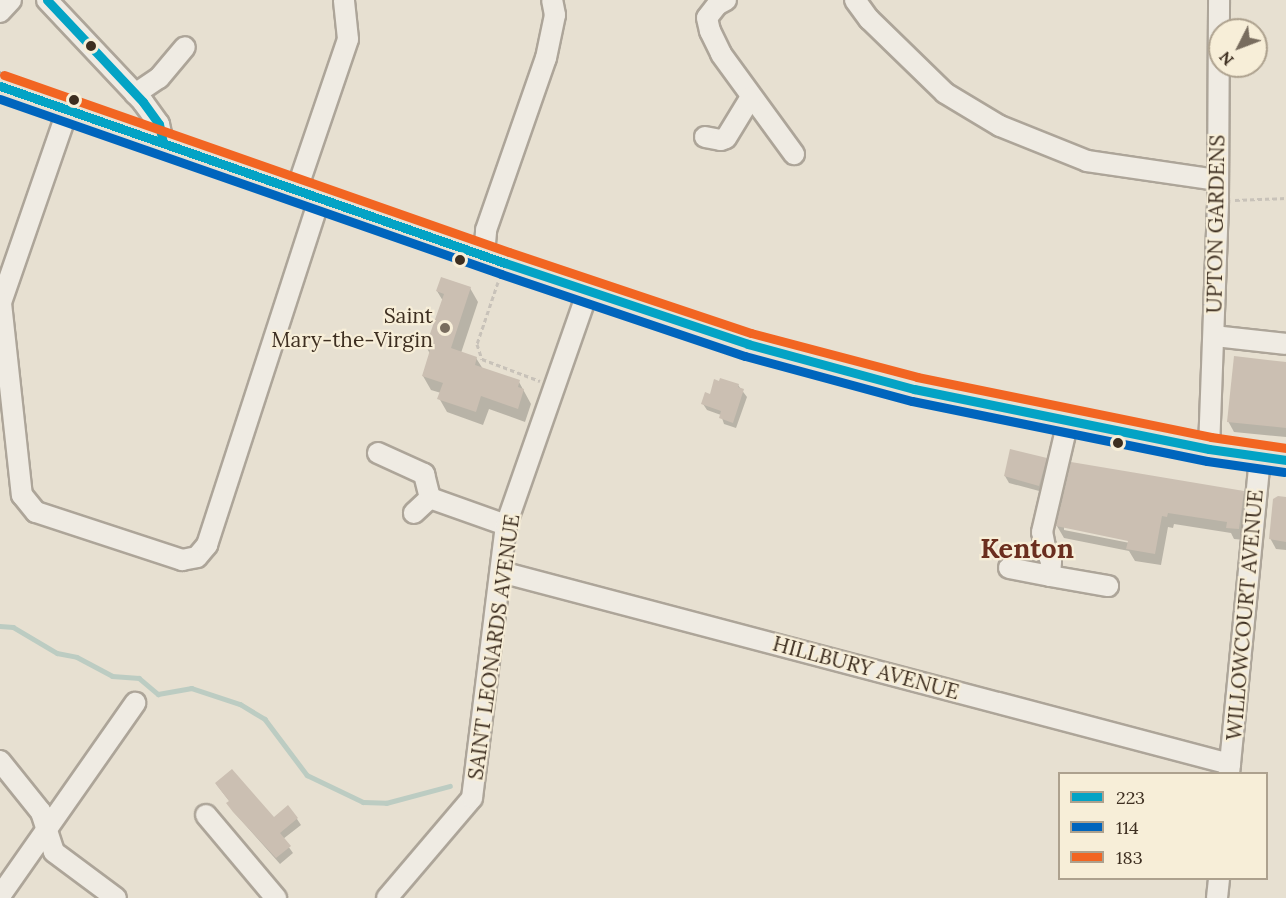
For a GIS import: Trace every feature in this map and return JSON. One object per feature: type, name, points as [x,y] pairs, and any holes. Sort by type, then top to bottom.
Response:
[{"type":"main road","points":[[0,86],[320,196],[494,259],[748,344],[914,389],[1209,449],[1286,460]]},
{"type":"street","points":[[0,12],[10,0]]},
{"type":"street","points":[[46,0],[135,94],[159,124],[163,143]]},
{"type":"street","points":[[297,189],[348,39],[344,0]]},
{"type":"street","points":[[494,259],[486,230],[546,58],[555,15],[552,0]]},
{"type":"street","points":[[726,0],[717,5],[707,18],[710,31],[721,54],[794,154]]},
{"type":"street","points":[[855,0],[890,41],[945,93],[1000,126],[1087,161],[1218,180]]},
{"type":"street","name":"UPTON GARDENS","points":[[1209,449],[1218,200],[1220,0]]},
{"type":"street","points":[[135,94],[159,78],[185,47]]},
{"type":"street","points":[[705,137],[721,140],[726,138],[751,97]]},
{"type":"street","points":[[68,109],[1,303],[22,495],[36,512],[182,560],[197,557],[207,545],[320,196]]},
{"type":"street","name":"SAINT LEONARDS AVENUE","points":[[387,898],[472,798],[506,525],[588,291]]},
{"type":"street","points":[[1214,336],[1286,344]]},
{"type":"street","points":[[1050,576],[1052,561],[1045,547],[1042,532],[1068,421]]},
{"type":"street","points":[[378,453],[424,474],[430,498]]},
{"type":"street","name":"WILLOWCOURT AVENUE","points":[[1230,769],[1260,456]]},
{"type":"street","points":[[430,498],[506,525]]},
{"type":"street","points":[[414,513],[430,498]]},
{"type":"street","points":[[1009,568],[1108,586]]},
{"type":"street","name":"HILLBURY AVENUE","points":[[501,572],[1230,769]]},
{"type":"street","points":[[0,896],[135,703]]},
{"type":"street","points":[[0,761],[41,812],[54,852],[116,898]]},
{"type":"street","points":[[206,814],[276,898]]},
{"type":"street","points":[[1217,898],[1219,880]]},
{"type":"path","points":[[1218,200],[1286,198]]},
{"type":"path","points":[[494,259],[477,344],[482,359],[554,387]]},
{"type":"building","name":"Saint Mary-the-Virgin","points":[[441,277],[471,287],[451,348],[477,357],[475,365],[520,380],[518,387],[524,389],[518,409],[481,396],[476,412],[437,399],[443,383],[422,376],[430,350],[425,348],[444,294],[436,291]]},
{"type":"building","points":[[1234,356],[1286,362],[1286,428],[1227,422]]},
{"type":"building","points":[[720,378],[739,384],[738,387],[744,389],[733,423],[719,418],[721,411],[701,404],[705,392],[710,394],[714,379],[719,381]]},
{"type":"building","points":[[1010,449],[1047,458],[1039,486],[1004,476]]},
{"type":"building","points":[[1071,462],[1244,491],[1239,529],[1226,528],[1227,522],[1168,513],[1167,517],[1162,516],[1155,554],[1126,549],[1128,541],[1056,526]]},
{"type":"building","points":[[1278,496],[1286,497],[1286,542],[1269,539],[1273,499]]},
{"type":"building","points":[[232,769],[274,817],[288,805],[298,818],[280,833],[291,846],[276,858],[233,812],[226,803],[229,801],[215,783]]},
{"type":"waterway","points":[[0,626],[13,627],[57,653],[77,657],[112,676],[139,678],[158,694],[191,688],[240,704],[265,719],[307,775],[363,802],[386,803],[450,786]]},
{"type":"transit line","name":"223","points":[[47,0],[143,102],[159,124],[163,143]]},
{"type":"transit line","name":"183","points":[[4,75],[509,252],[751,333],[917,377],[1211,437],[1286,448]]},
{"type":"transit line","name":"223","points":[[0,86],[505,263],[748,344],[914,389],[1209,449],[1286,460]]},
{"type":"transit line","name":"114","points":[[0,99],[501,274],[745,356],[912,401],[1207,461],[1284,472]]},
{"type":"place","name":"Saint Mary-the-Virgin","points":[[445,328]]},
{"type":"district","name":"Kenton","points":[[1027,549]]}]
